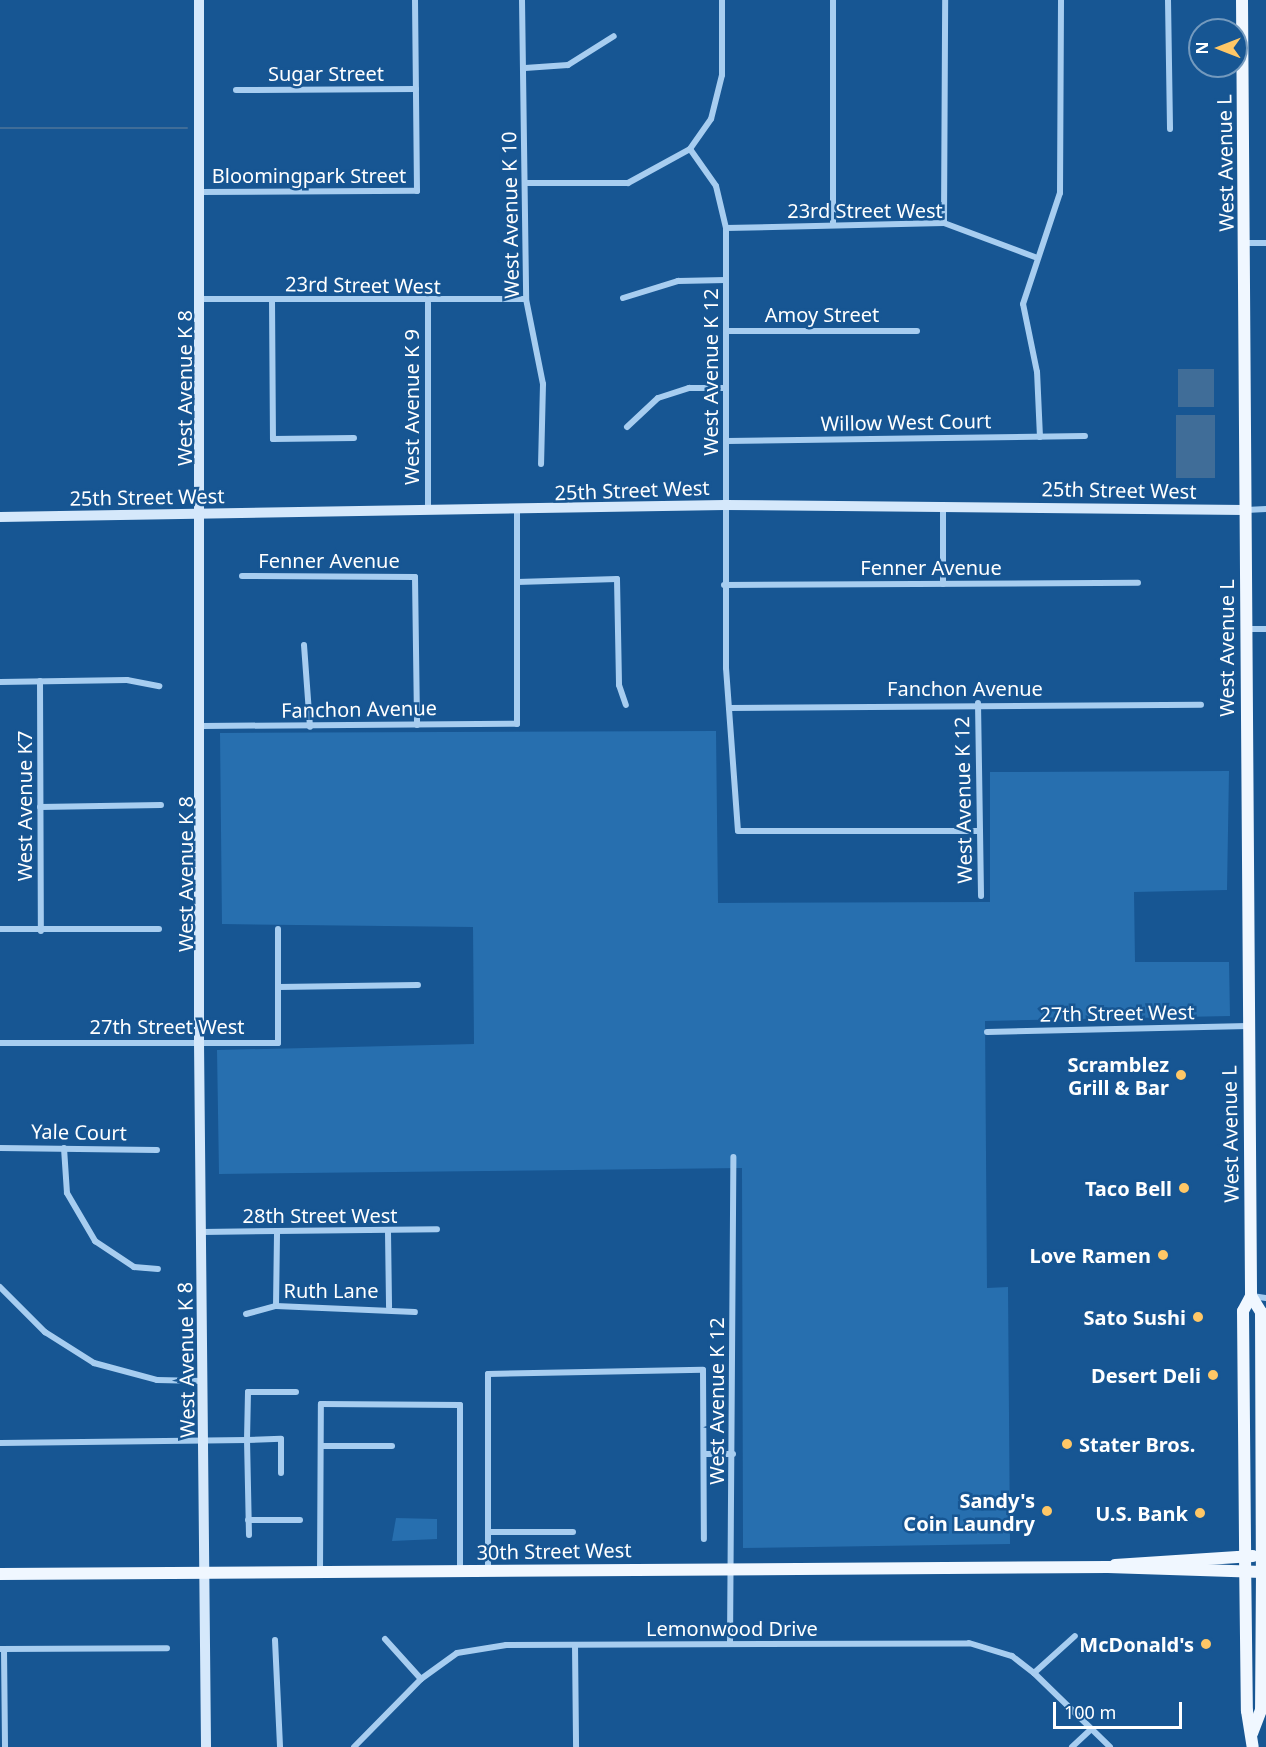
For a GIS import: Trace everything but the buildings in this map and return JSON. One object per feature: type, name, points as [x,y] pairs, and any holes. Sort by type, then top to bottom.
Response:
[{"type":"main road","name":"West Avenue L","points":[[1242,0],[1251,1296],[1243,1311],[1245,1572],[1252,1747]]},
{"type":"main road","name":"West Avenue L","points":[[1251,1296],[1261,1312],[1264,1556],[1261,1710],[1252,1733]]},
{"type":"main road","name":"30th Street West","points":[[1108,1567],[1134,1560],[1264,1556]]},
{"type":"main road","name":"30th Street West","points":[[0,1574],[1108,1567],[1264,1572]]},
{"type":"street","name":"West Avenue K 8","points":[[199,0],[203,514],[199,1042],[205,1442],[206,1747]]},
{"type":"street","points":[[415,0],[416,89]]},
{"type":"street","name":"West Avenue K 10","points":[[522,0],[525,68],[525,299],[543,384],[541,464]]},
{"type":"street","points":[[526,183],[628,183],[690,149],[711,119],[722,75],[722,0]]},
{"type":"street","points":[[833,0],[833,225]]},
{"type":"street","points":[[944,223],[945,0]]},
{"type":"street","points":[[1040,437],[1037,372],[1023,304],[1035,257],[1060,193],[1061,0]]},
{"type":"street","points":[[1168,0],[1170,129]]},
{"type":"street","points":[[525,68],[568,65],[614,36]]},
{"type":"street","name":"Bloomingpark Street","points":[[200,192],[417,191],[416,89]]},
{"type":"street","name":"Sugar Street","points":[[236,90],[416,89]]},
{"type":"street","name":"West Avenue K 12","points":[[690,149],[716,186],[726,228],[727,441],[724,585],[729,708],[738,831],[980,831]]},
{"type":"street","name":"23rd Street West","points":[[726,228],[944,223],[1035,257]]},
{"type":"street","points":[[1245,243],[1266,243]]},
{"type":"street","points":[[624,298],[678,281],[726,280]]},
{"type":"street","name":"23rd Street West","points":[[201,299],[428,303],[525,299]]},
{"type":"street","points":[[272,300],[273,439],[354,438]]},
{"type":"street","name":"West Avenue K 9","points":[[428,303],[428,511]]},
{"type":"street","name":"Amoy Street","points":[[726,331],[917,331]]},
{"type":"street","points":[[627,427],[658,398],[689,388],[726,388]]},
{"type":"street","name":"Willow West Court","points":[[727,441],[1085,436]]},
{"type":"street","name":"25th Street West","points":[[0,517],[428,511],[517,512],[725,505],[1245,510],[1266,508]]},
{"type":"street","points":[[943,506],[943,584]]},
{"type":"street","points":[[517,512],[517,582],[617,579],[620,685],[626,705]]},
{"type":"street","name":"Fenner Avenue","points":[[242,576],[415,577],[417,725]]},
{"type":"street","name":"Fanchon Avenue","points":[[202,726],[517,724],[517,582]]},
{"type":"street","name":"Fenner Avenue","points":[[724,585],[1138,583]]},
{"type":"street","points":[[1246,629],[1266,629]]},
{"type":"street","points":[[304,645],[310,727]]},
{"type":"street","points":[[0,682],[128,680],[159,686]]},
{"type":"street","name":"West Avenue K7","points":[[40,681],[41,931]]},
{"type":"street","name":"West Avenue K 12","points":[[978,703],[981,896]]},
{"type":"street","name":"Fanchon Avenue","points":[[729,708],[978,703],[1201,705]]},
{"type":"street","points":[[40,807],[161,805]]},
{"type":"street","points":[[0,929],[41,931],[159,929]]},
{"type":"street","points":[[278,930],[279,987],[418,985]]},
{"type":"street","name":"27th Street West","points":[[0,1043],[278,1043],[279,987]]},
{"type":"street","name":"27th Street West","points":[[987,1032],[1248,1026]]},
{"type":"street","name":"Yale Court","points":[[0,1148],[157,1150]]},
{"type":"street","points":[[64,1148],[67,1193],[94,1241],[134,1267],[158,1269]]},
{"type":"street","name":"West Avenue K 12","points":[[730,1644],[733,1454],[733,1157]]},
{"type":"street","name":"28th Street West","points":[[202,1232],[388,1232],[437,1229]]},
{"type":"street","points":[[276,1306],[277,1232]]},
{"type":"street","points":[[388,1232],[390,1307]]},
{"type":"street","points":[[0,1287],[67,1350],[94,1363],[157,1380],[204,1381]]},
{"type":"street","points":[[1251,1296],[1266,1298]]},
{"type":"street","name":"Ruth Lane","points":[[246,1314],[276,1306],[390,1307],[416,1312]]},
{"type":"street","points":[[488,1571],[488,1374],[703,1370],[704,1539]]},
{"type":"street","points":[[249,1535],[248,1392],[296,1392]]},
{"type":"street","points":[[320,1571],[321,1404],[460,1405],[460,1571]]},
{"type":"street","points":[[0,1443],[205,1442],[281,1439],[281,1473]]},
{"type":"street","points":[[321,1446],[392,1446]]},
{"type":"street","points":[[704,1454],[733,1454]]},
{"type":"street","points":[[248,1520],[300,1520]]},
{"type":"street","points":[[488,1532],[573,1532]]},
{"type":"street","points":[[1034,1672],[1075,1636]]},
{"type":"street","points":[[385,1639],[421,1679]]},
{"type":"street","points":[[275,1640],[280,1747]]},
{"type":"street","name":"Lemonwood Drive","points":[[354,1747],[421,1679],[457,1653],[506,1645],[969,1643],[1012,1656],[1034,1672],[1110,1747]]},
{"type":"street","points":[[575,1645],[576,1747]]},
{"type":"street","points":[[5,1747],[2,1649],[166,1648]]},
{"type":"street","points":[[1072,1747],[1091,1729]]},
{"type":"shaded area","points":[[1178,369],[1214,369],[1214,407],[1178,407]]},
{"type":"shaded area","points":[[1176,415],[1215,415],[1215,478],[1176,478]]},
{"type":"shaded area","points":[[716,731],[718,903],[990,902],[990,772],[1229,771],[1227,890],[1134,892],[1135,962],[1229,962],[1230,1016],[985,1021],[987,1288],[1008,1287],[1010,1544],[743,1548],[742,1168],[219,1174],[217,1050],[474,1044],[473,927],[222,924],[220,733]]},
{"type":"shaded area","points":[[396,1518],[437,1519],[437,1539],[392,1541]]},
{"type":"waterway","points":[[0,128],[187,128]]},
{"type":"place","name":"Scramblez Grill & Bar","points":[[1181,1075]]},
{"type":"place","name":"Taco Bell","points":[[1184,1188]]},
{"type":"place","name":"Love Ramen","points":[[1163,1255]]},
{"type":"place","name":"Sato Sushi","points":[[1198,1317]]},
{"type":"place","name":"Desert Deli","points":[[1213,1375]]},
{"type":"place","name":"Stater Bros.","points":[[1067,1444]]},
{"type":"place","name":"Sandy's Coin Laundry","points":[[1047,1511]]},
{"type":"place","name":"U.S. Bank","points":[[1200,1513]]},
{"type":"place","name":"McDonald's","points":[[1206,1644]]}]
